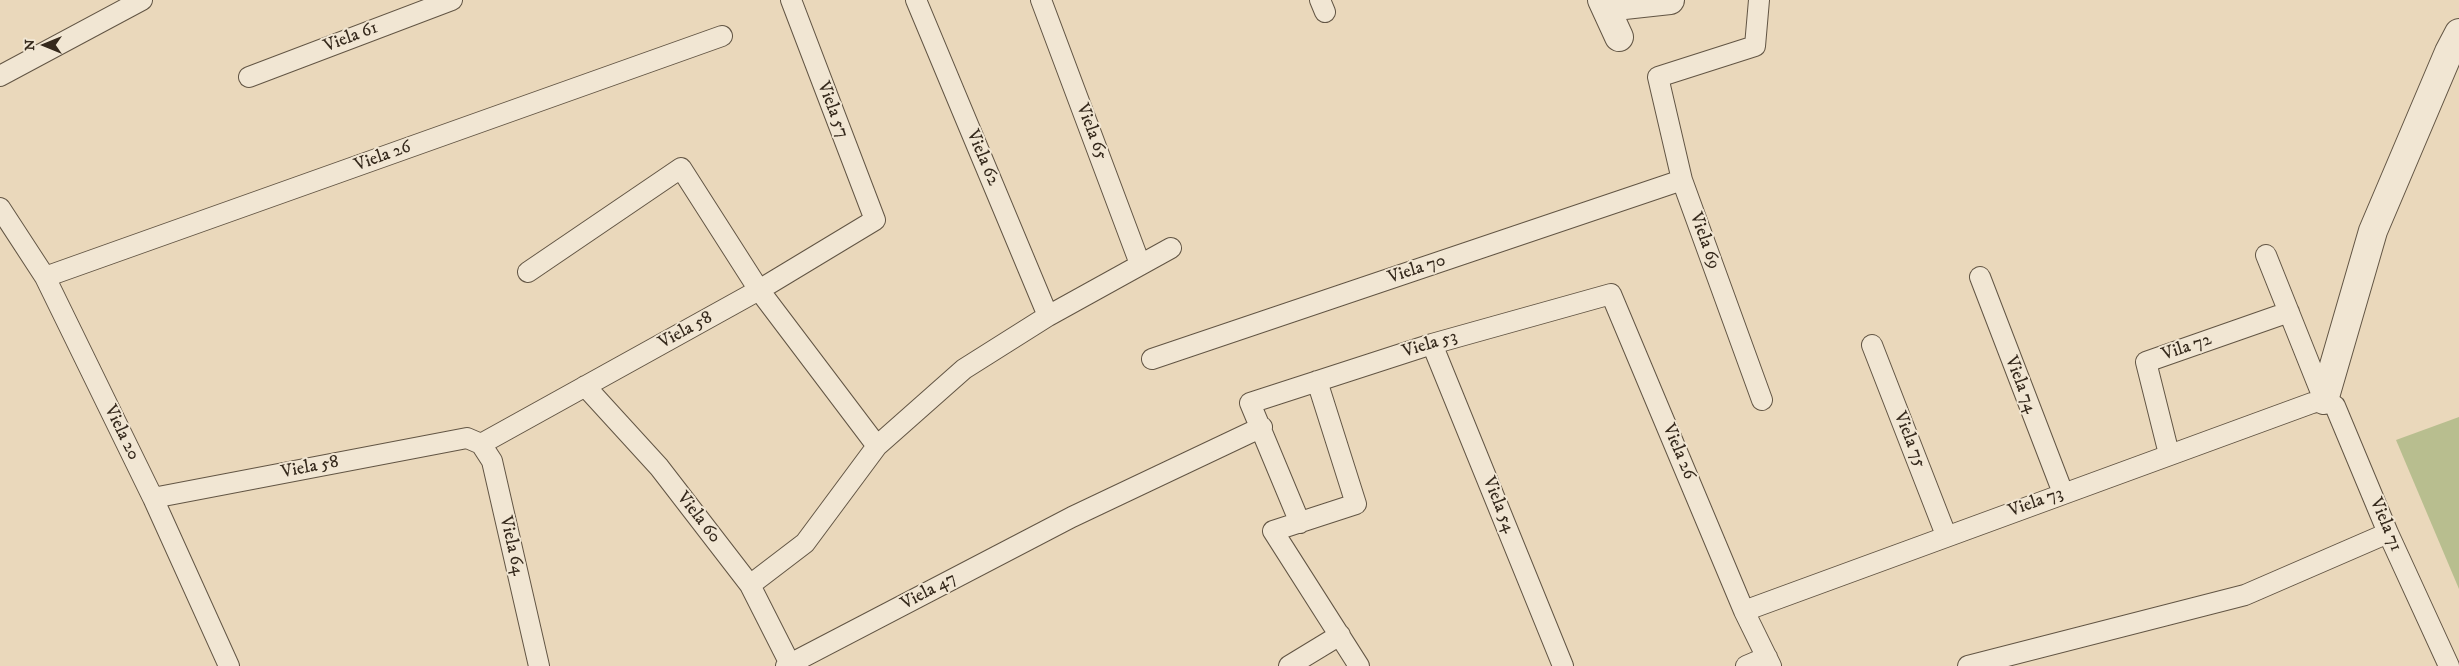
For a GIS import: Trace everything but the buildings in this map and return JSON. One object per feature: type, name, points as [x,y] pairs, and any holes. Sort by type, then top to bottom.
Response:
[{"type":"street","points":[[1619,38],[1604,4],[1670,0]]},
{"type":"street","points":[[2318,401],[2373,231],[2449,52],[2459,33]]},
{"type":"lane","points":[[0,76],[142,0]]},
{"type":"lane","name":"Viela 61","points":[[250,77],[452,0]]},
{"type":"lane","name":"Viela 57","points":[[790,0],[875,220]]},
{"type":"lane","name":"Viela 62","points":[[916,0],[1048,316]]},
{"type":"lane","name":"Viela 65","points":[[1041,0],[1140,264]]},
{"type":"lane","name":"Viela 69","points":[[1759,0],[1755,46],[1658,77],[1682,180],[1762,400]]},
{"type":"lane","name":"Viela 26","points":[[45,277],[722,36]]},
{"type":"lane","points":[[528,272],[681,168],[759,290],[877,446]]},
{"type":"lane","name":"Viela 70","points":[[1152,359],[1682,180]]},
{"type":"lane","name":"Viela 20","points":[[0,208],[45,277],[153,498],[229,666]]},
{"type":"lane","name":"Viela 58","points":[[153,498],[474,441],[585,386],[759,290],[875,220]]},
{"type":"lane","points":[[750,585],[805,543],[877,446],[964,369],[1048,316],[1171,248]]},
{"type":"lane","name":"Viela 71","points":[[2266,255],[2288,312],[2318,401],[2335,406],[2388,533],[2449,666]]},
{"type":"lane","name":"Viela 74","points":[[1980,277],[2016,376],[2063,493]]},
{"type":"lane","name":"Viela 26","points":[[1611,294],[1753,607],[1769,661]]},
{"type":"lane","name":"Viela 53","points":[[1262,427],[1250,402],[1432,344],[1611,294]]},
{"type":"lane","name":"Vila 72","points":[[2169,454],[2146,362],[2288,312]]},
{"type":"lane","name":"Viela 54","points":[[1432,344],[1563,666]]},
{"type":"lane","name":"Viela 75","points":[[1872,345],[1946,535]]},
{"type":"lane","points":[[1317,381],[1356,504],[1273,531],[1359,666]]},
{"type":"lane","name":"Viela 60","points":[[585,386],[659,467],[750,585],[788,665]]},
{"type":"lane","name":"Viela 73","points":[[1753,607],[1946,535],[2318,401]]},
{"type":"lane","points":[[1262,427],[1300,523]]},
{"type":"lane","name":"Viela 47","points":[[788,665],[1072,517],[1262,427]]},
{"type":"lane","name":"Viela 64","points":[[474,441],[492,461],[539,666]]},
{"type":"lane","points":[[1968,666],[2245,595],[2388,533]]},
{"type":"lane","points":[[1289,666],[1340,635]]},
{"type":"lane","points":[[1746,666],[1769,661]]},
{"type":"green space","points":[[2459,417],[2459,589],[2396,440]]}]
